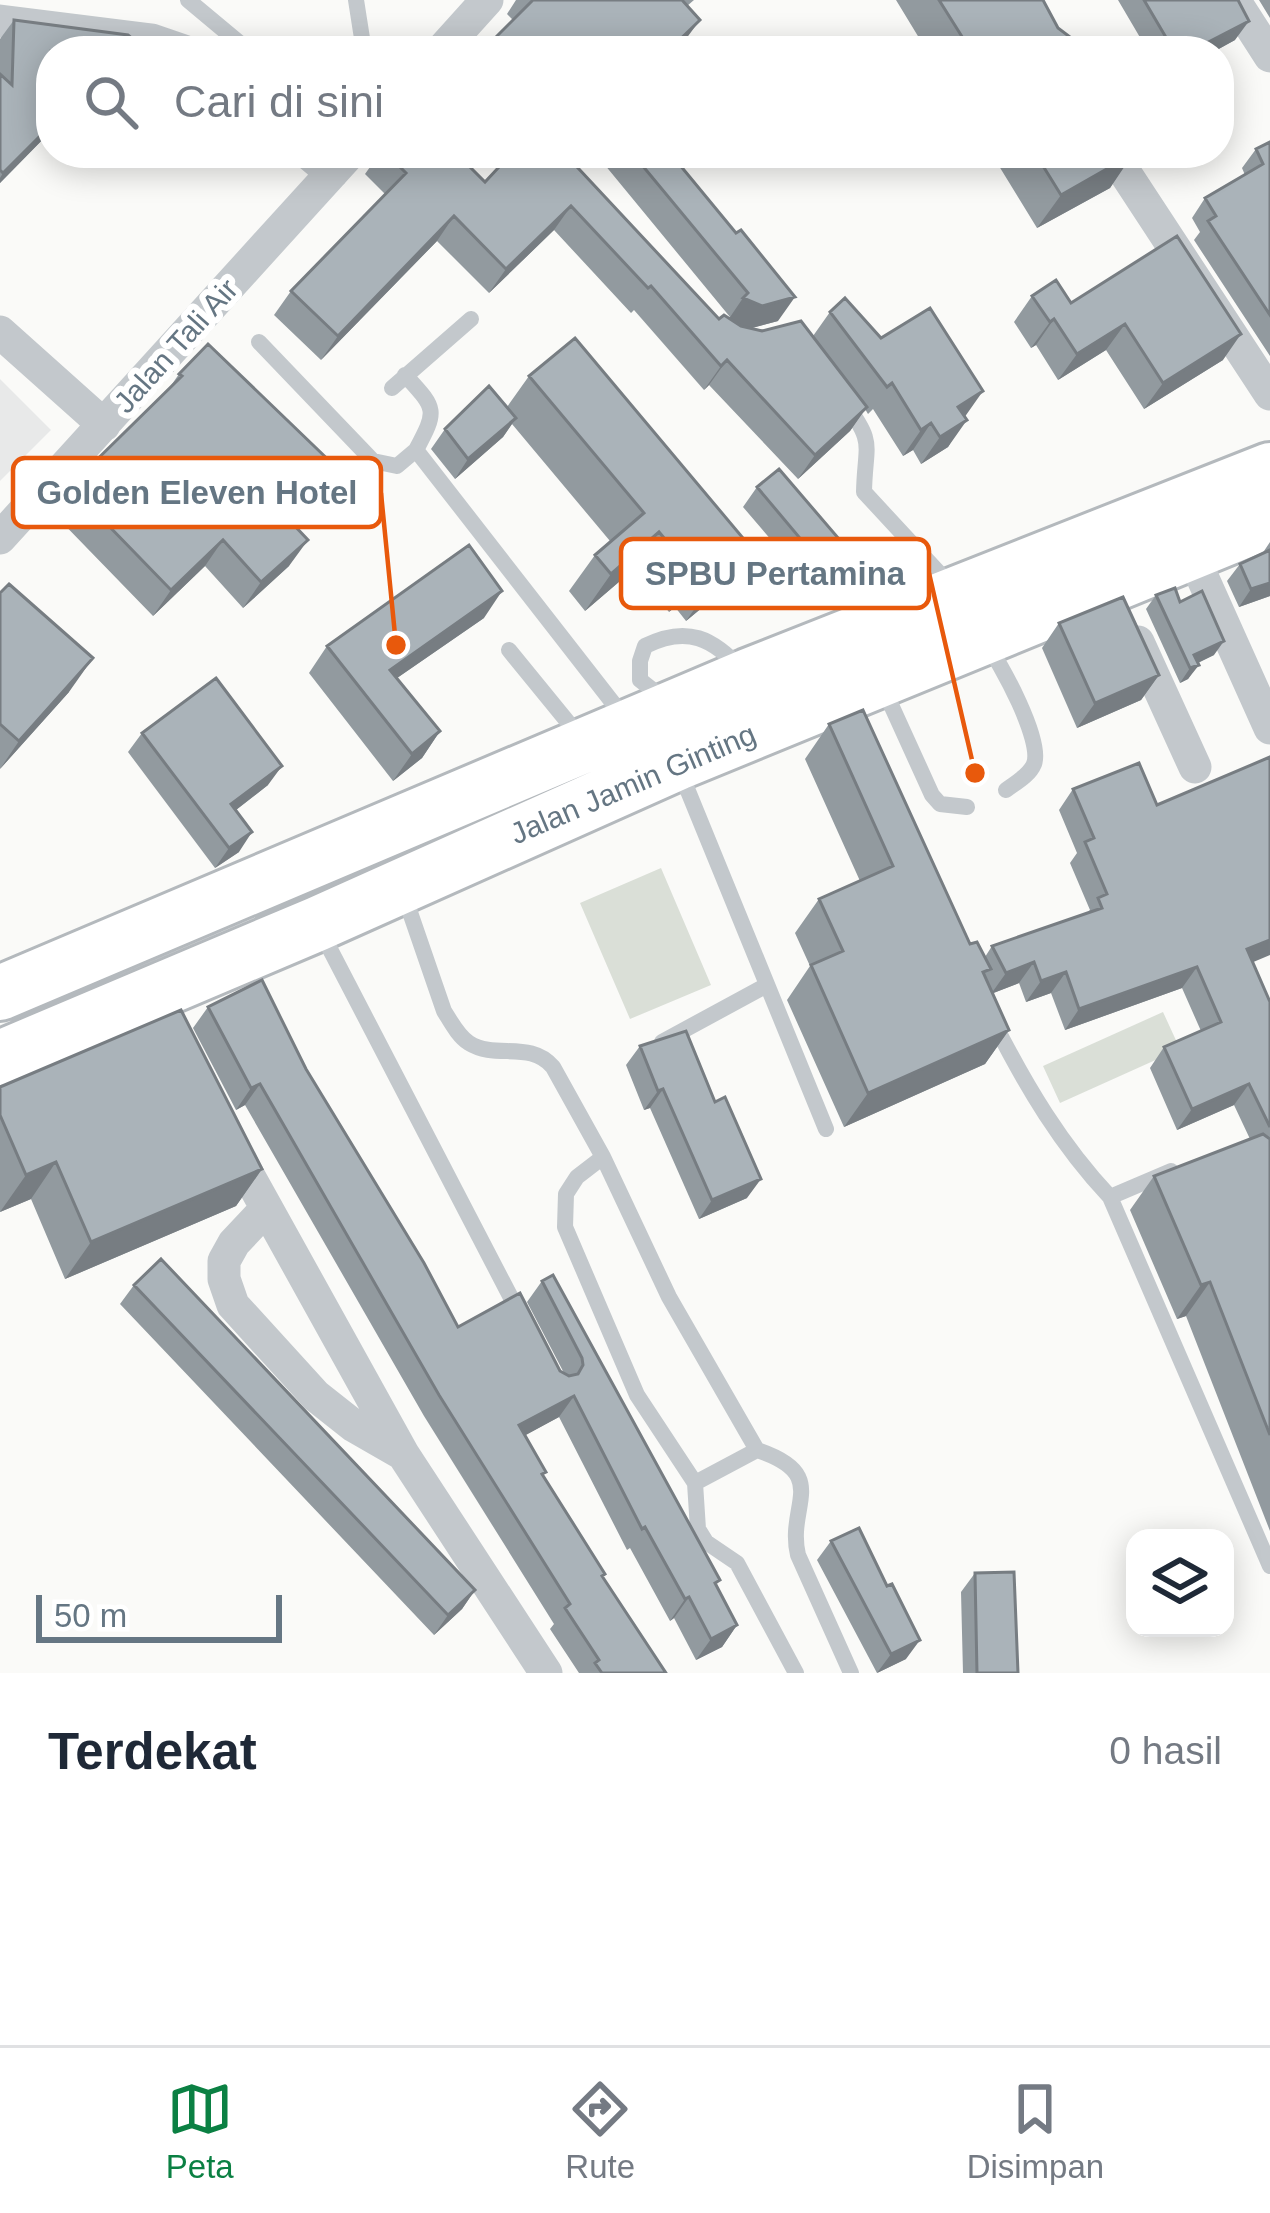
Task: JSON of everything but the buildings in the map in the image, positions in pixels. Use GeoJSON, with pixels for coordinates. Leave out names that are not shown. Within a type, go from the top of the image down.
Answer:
{"type":"FeatureCollection","features":[{"type":"Feature","properties":{"kind":"highway","name":"Jalan Jamin Ginting"},"geometry":{"type":"LineString","coordinates":[[0,1058],[159,1003],[317,924],[677,763],[1270,470]]}},
{"type":"Feature","properties":{"kind":"highway","name":"Jalan Jamin Ginting"},"geometry":{"type":"LineString","coordinates":[[971,616],[1112,586],[1270,520]]}},
{"type":"Feature","properties":{"kind":"highway","name":"Jalan Jamin Ginting"},"geometry":{"type":"LineString","coordinates":[[0,993],[748,676],[862,673]]}},
{"type":"Feature","properties":{"kind":"street"},"geometry":{"type":"LineString","coordinates":[[455,36],[487,0]]}},
{"type":"Feature","properties":{"kind":"street"},"geometry":{"type":"LineString","coordinates":[[1234,0],[1270,56]]}},
{"type":"Feature","properties":{"kind":"street"},"geometry":{"type":"LineString","coordinates":[[0,21],[120,36]]}},
{"type":"Feature","properties":{"kind":"street","name":"Jalan Tali Air"},"geometry":{"type":"LineString","coordinates":[[0,538],[104,425],[323,168]]}},
{"type":"Feature","properties":{"kind":"street"},"geometry":{"type":"LineString","coordinates":[[1122,168],[1270,394]]}},
{"type":"Feature","properties":{"kind":"street"},"geometry":{"type":"LineString","coordinates":[[0,332],[104,425]]}},
{"type":"Feature","properties":{"kind":"street"},"geometry":{"type":"LineString","coordinates":[[1191,552],[1270,728]]}},
{"type":"Feature","properties":{"kind":"street"},"geometry":{"type":"LineString","coordinates":[[1112,586],[1195,767]]}},
{"type":"Feature","properties":{"kind":"street"},"geometry":{"type":"LineString","coordinates":[[214,1112],[403,1454],[546,1673]]}},
{"type":"Feature","properties":{"kind":"street"},"geometry":{"type":"LineString","coordinates":[[266,1209],[224,1261],[232,1305],[316,1396],[354,1426],[403,1454]]}},
{"type":"Feature","properties":{"kind":"lane"},"geometry":{"type":"LineString","coordinates":[[188,0],[231,36]]}},
{"type":"Feature","properties":{"kind":"lane"},"geometry":{"type":"LineString","coordinates":[[356,0],[362,36]]}},
{"type":"Feature","properties":{"kind":"lane"},"geometry":{"type":"LineString","coordinates":[[259,342],[373,461],[397,466],[416,450],[433,418],[433,406],[399,382],[470,319]]}},
{"type":"Feature","properties":{"kind":"lane"},"geometry":{"type":"LineString","coordinates":[[836,392],[865,430],[869,447],[864,492],[971,616],[997,658],[1035,743],[1036,761],[1006,790]]}},
{"type":"Feature","properties":{"kind":"lane"},"geometry":{"type":"LineString","coordinates":[[416,450],[631,727]]}},
{"type":"Feature","properties":{"kind":"lane"},"geometry":{"type":"LineString","coordinates":[[509,650],[631,727]]}},
{"type":"Feature","properties":{"kind":"lane"},"geometry":{"type":"LineString","coordinates":[[862,673],[932,795],[940,804],[967,807]]}},
{"type":"Feature","properties":{"kind":"lane"},"geometry":{"type":"LineString","coordinates":[[677,763],[826,1130]]}},
{"type":"Feature","properties":{"kind":"lane"},"geometry":{"type":"LineString","coordinates":[[401,886],[444,1011],[454,1027],[470,1043],[487,1049],[527,1051],[545,1058],[604,1157],[669,1297],[757,1450],[779,1457],[802,1487],[804,1497],[793,1536],[798,1555],[851,1673]]}},
{"type":"Feature","properties":{"kind":"lane"},"geometry":{"type":"LineString","coordinates":[[317,924],[525,1324]]}},
{"type":"Feature","properties":{"kind":"lane"},"geometry":{"type":"LineString","coordinates":[[662,1042],[766,985]]}},
{"type":"Feature","properties":{"kind":"lane"},"geometry":{"type":"LineString","coordinates":[[985,1005],[1025,1085],[1070,1151],[1110,1197],[1270,1567]]}},
{"type":"Feature","properties":{"kind":"lane"},"geometry":{"type":"LineString","coordinates":[[604,1157],[577,1177],[566,1194],[565,1228],[637,1395],[695,1483],[698,1528],[706,1542],[737,1563],[796,1673]]}},
{"type":"Feature","properties":{"kind":"lane"},"geometry":{"type":"LineString","coordinates":[[1110,1197],[1196,1160]]}},
{"type":"Feature","properties":{"kind":"lane"},"geometry":{"type":"LineString","coordinates":[[695,1483],[757,1450]]}},
{"type":"Feature","properties":{"kind":"shaded area"},"geometry":{"type":"Polygon","coordinates":[[[0,379],[51,430],[0,481],[0,379]]]}},
{"type":"Feature","properties":{"kind":"shaded area"},"geometry":{"type":"Polygon","coordinates":[[[661,868],[711,985],[630,1019],[580,903],[661,868]]]}},
{"type":"Feature","properties":{"kind":"shaded area"},"geometry":{"type":"Polygon","coordinates":[[[1163,1012],[1180,1049],[1060,1103],[1043,1066],[1163,1012]]]}},
{"type":"Feature","properties":{"kind":"place","name":"Golden Eleven Hotel"},"geometry":{"type":"Point","coordinates":[396,645]}},
{"type":"Feature","properties":{"kind":"place","name":"SPBU Pertamina"},"geometry":{"type":"Point","coordinates":[975,773]}}]}
